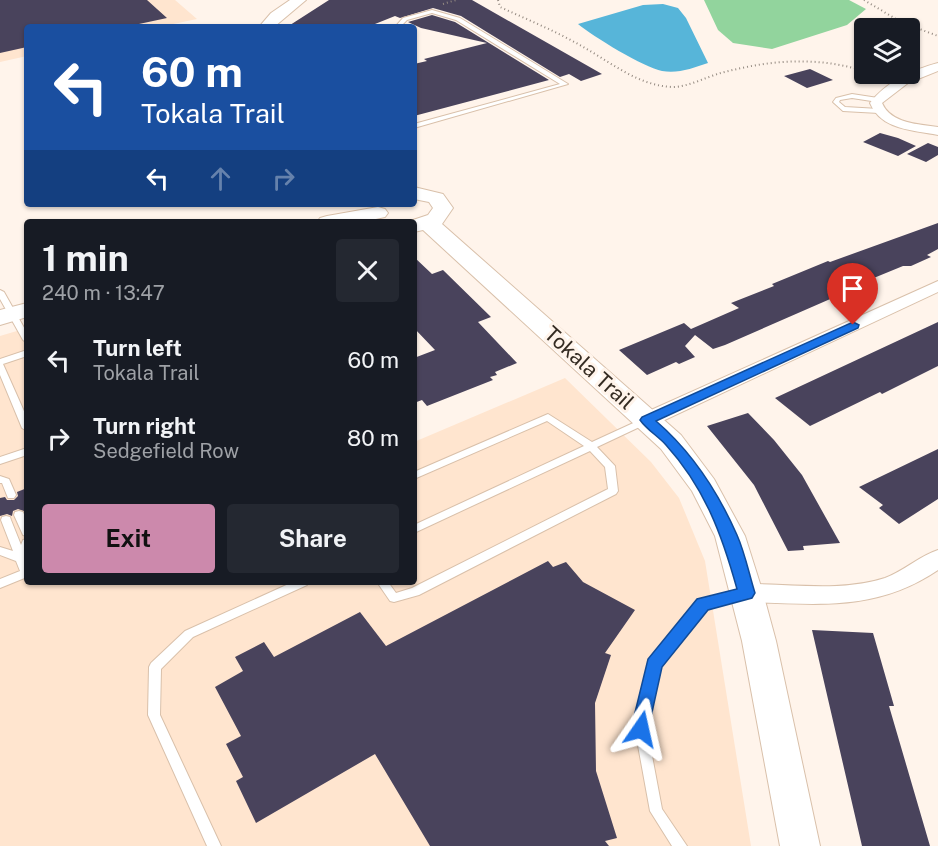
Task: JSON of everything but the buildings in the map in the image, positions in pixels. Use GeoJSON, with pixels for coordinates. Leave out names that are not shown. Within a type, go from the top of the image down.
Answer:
{"type":"FeatureCollection","features":[{"type":"Feature","properties":{"kind":"street"},"geometry":{"type":"LineString","coordinates":[[269,24],[298,0]]}},
{"type":"Feature","properties":{"kind":"street"},"geometry":{"type":"LineString","coordinates":[[938,67],[906,78],[887,90],[878,106],[889,119],[938,131]]}},
{"type":"Feature","properties":{"kind":"street"},"geometry":{"type":"LineString","coordinates":[[417,193],[428,195],[441,203],[443,208],[441,214],[421,225]]}},
{"type":"Feature","properties":{"kind":"street"},"geometry":{"type":"LineString","coordinates":[[345,219],[382,213]]}},
{"type":"Feature","properties":{"kind":"street","name":"Tokala Trail"},"geometry":{"type":"LineString","coordinates":[[421,225],[671,442],[704,486],[730,536],[747,593],[759,641],[800,846]]}},
{"type":"Feature","properties":{"kind":"street"},"geometry":{"type":"LineString","coordinates":[[647,420],[938,286]]}},
{"type":"Feature","properties":{"kind":"street"},"geometry":{"type":"LineString","coordinates":[[747,593],[828,594],[882,588],[902,581],[938,559]]}},
{"type":"Feature","properties":{"kind":"lane"},"geometry":{"type":"LineString","coordinates":[[400,24],[405,19],[432,11],[458,19],[565,84],[417,125]]}},
{"type":"Feature","properties":{"kind":"lane"},"geometry":{"type":"LineString","coordinates":[[852,96],[878,106],[843,109],[836,102],[838,99],[852,96]]}},
{"type":"Feature","properties":{"kind":"lane"},"geometry":{"type":"LineString","coordinates":[[0,292],[24,334]]}},
{"type":"Feature","properties":{"kind":"lane"},"geometry":{"type":"LineString","coordinates":[[24,354],[0,364],[24,421]]}},
{"type":"Feature","properties":{"kind":"lane"},"geometry":{"type":"LineString","coordinates":[[384,585],[394,598],[415,592],[613,492],[610,466],[591,446],[548,417],[417,475]]}},
{"type":"Feature","properties":{"kind":"lane"},"geometry":{"type":"LineString","coordinates":[[417,528],[647,420]]}},
{"type":"Feature","properties":{"kind":"lane"},"geometry":{"type":"LineString","coordinates":[[0,461],[24,452]]}},
{"type":"Feature","properties":{"kind":"lane"},"geometry":{"type":"LineString","coordinates":[[0,479],[6,481],[11,495]]}},
{"type":"Feature","properties":{"kind":"lane"},"geometry":{"type":"LineString","coordinates":[[19,515],[24,526]]}},
{"type":"Feature","properties":{"kind":"lane"},"geometry":{"type":"LineString","coordinates":[[6,520],[24,568]]}},
{"type":"Feature","properties":{"kind":"lane"},"geometry":{"type":"LineString","coordinates":[[20,558],[24,549]]}},
{"type":"Feature","properties":{"kind":"lane"},"geometry":{"type":"LineString","coordinates":[[0,551],[20,558]]}},
{"type":"Feature","properties":{"kind":"lane"},"geometry":{"type":"LineString","coordinates":[[0,584],[24,574]]}},
{"type":"Feature","properties":{"kind":"lane"},"geometry":{"type":"LineString","coordinates":[[214,846],[154,716],[155,667],[189,634],[296,585]]}},
{"type":"Feature","properties":{"kind":"lane"},"geometry":{"type":"LineString","coordinates":[[680,846],[656,811],[641,729],[654,665],[702,604],[747,593]]}},
{"type":"Feature","properties":{"kind":"path"},"geometry":{"type":"LineString","coordinates":[[498,0],[500,7],[582,46],[640,79],[662,87],[676,87],[773,62],[800,59],[854,67]]}},
{"type":"Feature","properties":{"kind":"path"},"geometry":{"type":"LineString","coordinates":[[864,0],[901,22],[938,36]]}},
{"type":"Feature","properties":{"kind":"shaded area"},"geometry":{"type":"Polygon","coordinates":[[[0,0],[175,0],[197,19],[173,24],[24,24],[24,57],[0,62],[0,0]]]}},
{"type":"Feature","properties":{"kind":"shaded area"},"geometry":{"type":"Polygon","coordinates":[[[24,329],[24,585],[417,585],[417,441],[565,378],[651,462],[679,498],[705,561],[751,846],[0,846],[0,336],[24,329]]]}},
{"type":"Feature","properties":{"kind":"green space"},"geometry":{"type":"Polygon","coordinates":[[[704,0],[849,0],[866,9],[847,25],[772,49],[733,43],[718,30],[704,0]]]}},
{"type":"Feature","properties":{"kind":"water"},"geometry":{"type":"Polygon","coordinates":[[[663,4],[678,8],[686,18],[708,63],[680,71],[668,72],[654,69],[619,51],[578,24],[643,5],[663,4]]]}},
{"type":"Feature","properties":{"kind":"route"},"geometry":{"type":"LineString","coordinates":[[641,729],[654,665],[702,604],[747,593],[730,536],[719,511],[690,465],[671,442],[647,420],[853,325]]}}]}
